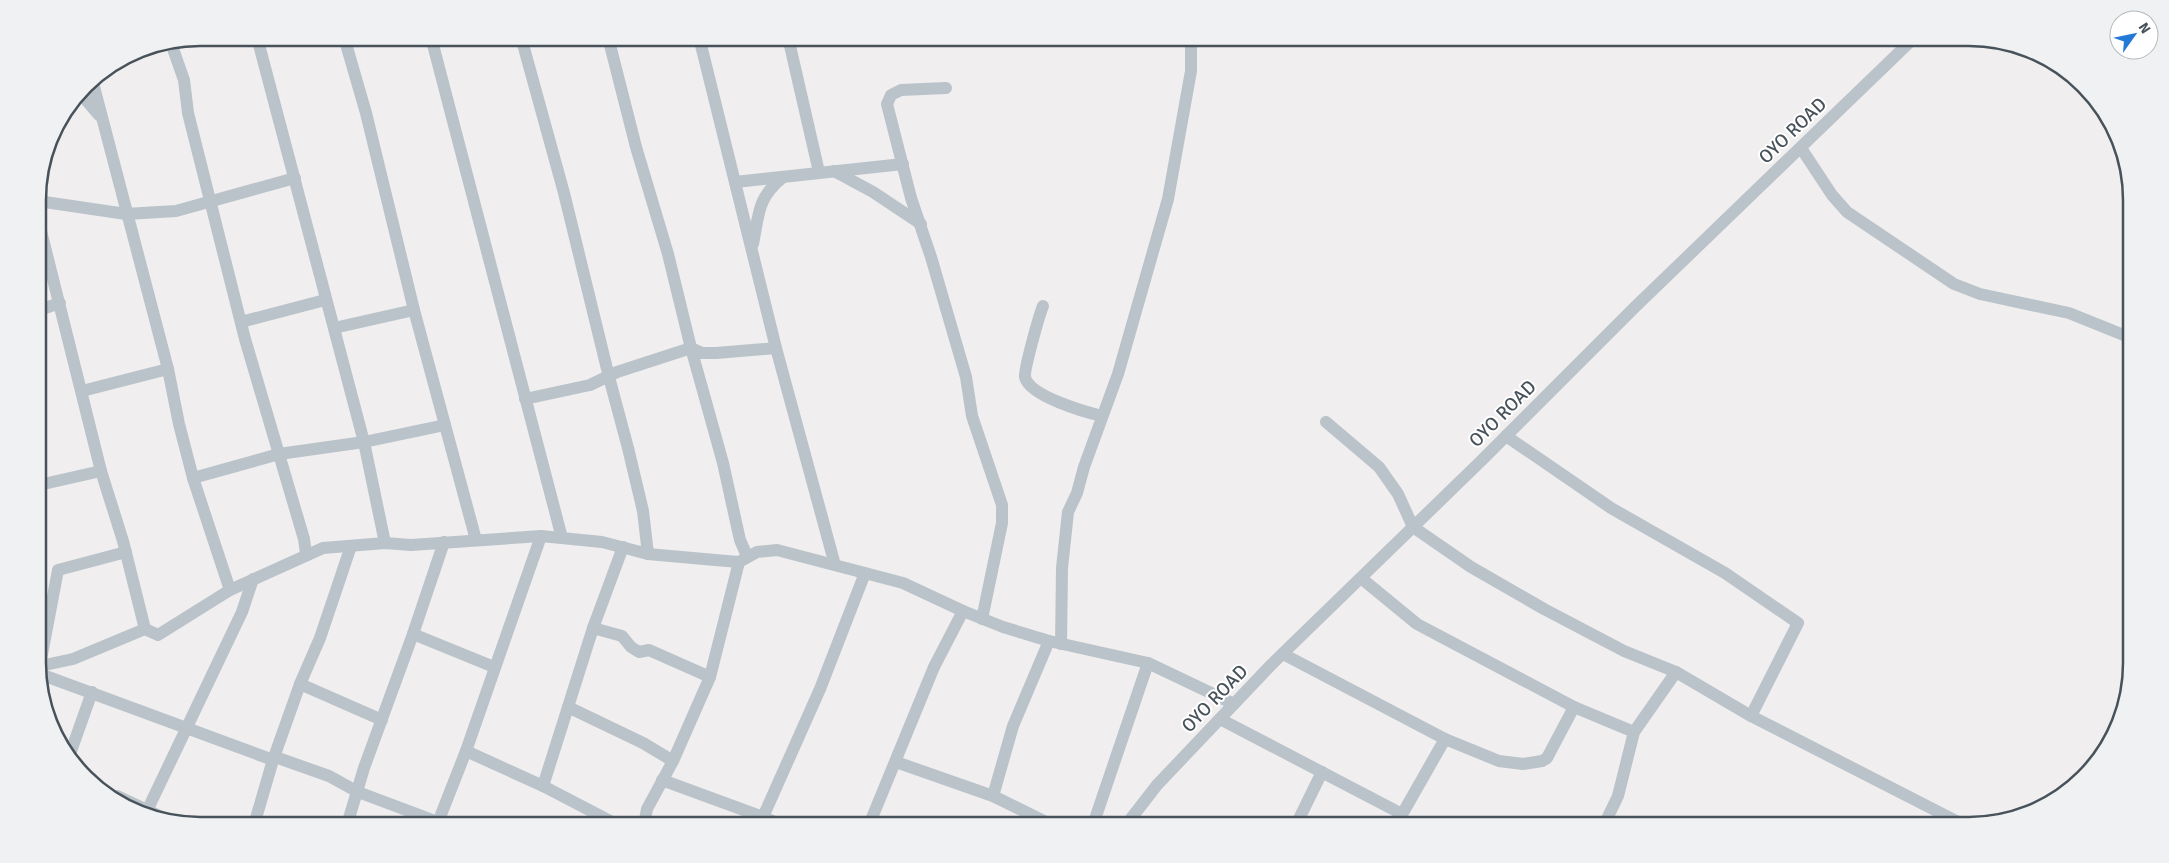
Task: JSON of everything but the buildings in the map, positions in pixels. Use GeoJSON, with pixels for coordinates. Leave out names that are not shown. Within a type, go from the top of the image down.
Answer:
{"type":"FeatureCollection","features":[{"type":"Feature","properties":{"kind":"street"},"geometry":{"type":"LineString","coordinates":[[258,46],[364,442],[385,543]]}},
{"type":"Feature","properties":{"kind":"street"},"geometry":{"type":"LineString","coordinates":[[346,46],[366,113],[414,310],[476,540]]}},
{"type":"Feature","properties":{"kind":"street"},"geometry":{"type":"LineString","coordinates":[[433,46],[562,538]]}},
{"type":"Feature","properties":{"kind":"street"},"geometry":{"type":"LineString","coordinates":[[523,46],[564,193],[643,512],[648,554]]}},
{"type":"Feature","properties":{"kind":"street"},"geometry":{"type":"LineString","coordinates":[[610,46],[636,147],[668,254],[690,348],[723,463],[743,559],[710,677],[673,761],[647,809],[646,817]]}},
{"type":"Feature","properties":{"kind":"street"},"geometry":{"type":"LineString","coordinates":[[701,46],[776,348],[835,565]]}},
{"type":"Feature","properties":{"kind":"street"},"geometry":{"type":"LineString","coordinates":[[790,46],[819,172]]}},
{"type":"Feature","properties":{"kind":"street"},"geometry":{"type":"LineString","coordinates":[[993,796],[1013,726],[1055,643],[1068,512],[1077,493],[1084,467],[1131,330],[1168,199],[1191,71],[1191,46]]}},
{"type":"Feature","properties":{"kind":"street","name":"OYO ROAD"},"geometry":{"type":"LineString","coordinates":[[1134,816],[1157,785],[1283,654],[1635,307],[1907,46]]}},
{"type":"Feature","properties":{"kind":"street"},"geometry":{"type":"LineString","coordinates":[[173,49],[184,80],[188,114],[241,322],[304,539],[306,554]]}},
{"type":"Feature","properties":{"kind":"street"},"geometry":{"type":"LineString","coordinates":[[946,88],[901,90],[891,95],[887,104],[911,198],[921,224],[966,377],[972,416],[1002,505],[1002,523],[982,619]]}},
{"type":"Feature","properties":{"kind":"street"},"geometry":{"type":"LineString","coordinates":[[94,89],[168,369],[179,424],[193,478],[230,590]]}},
{"type":"Feature","properties":{"kind":"street"},"geometry":{"type":"LineString","coordinates":[[85,98],[102,118]]}},
{"type":"Feature","properties":{"kind":"street"},"geometry":{"type":"LineString","coordinates":[[1801,148],[1832,195],[1847,212],[1954,284],[1980,294],[2069,313],[2123,335]]}},
{"type":"Feature","properties":{"kind":"street"},"geometry":{"type":"LineString","coordinates":[[736,182],[766,177],[782,178],[819,172],[903,164]]}},
{"type":"Feature","properties":{"kind":"street"},"geometry":{"type":"LineString","coordinates":[[834,171],[873,192],[921,224]]}},
{"type":"Feature","properties":{"kind":"street"},"geometry":{"type":"LineString","coordinates":[[47,202],[126,214],[176,211],[295,178]]}},
{"type":"Feature","properties":{"kind":"street"},"geometry":{"type":"LineString","coordinates":[[752,249],[758,215],[769,188],[782,178]]}},
{"type":"Feature","properties":{"kind":"street"},"geometry":{"type":"LineString","coordinates":[[47,259],[60,303],[101,471],[126,552],[145,629]]}},
{"type":"Feature","properties":{"kind":"street"},"geometry":{"type":"LineString","coordinates":[[241,322],[325,300]]}},
{"type":"Feature","properties":{"kind":"street"},"geometry":{"type":"LineString","coordinates":[[47,307],[60,303]]}},
{"type":"Feature","properties":{"kind":"street"},"geometry":{"type":"LineString","coordinates":[[1043,306],[1026,366],[1025,378],[1032,387],[1058,402],[1102,416]]}},
{"type":"Feature","properties":{"kind":"street"},"geometry":{"type":"LineString","coordinates":[[334,328],[414,310]]}},
{"type":"Feature","properties":{"kind":"street"},"geometry":{"type":"LineString","coordinates":[[525,399],[568,391],[609,377],[617,372],[690,348],[702,353],[740,352],[776,348]]}},
{"type":"Feature","properties":{"kind":"street"},"geometry":{"type":"LineString","coordinates":[[82,391],[168,369]]}},
{"type":"Feature","properties":{"kind":"street"},"geometry":{"type":"LineString","coordinates":[[1326,422],[1379,466],[1398,494],[1414,526],[1472,567],[1544,609],[1624,651],[1676,672],[1751,716],[1946,816]]}},
{"type":"Feature","properties":{"kind":"street"},"geometry":{"type":"LineString","coordinates":[[193,478],[278,454],[364,442],[445,425]]}},
{"type":"Feature","properties":{"kind":"street"},"geometry":{"type":"LineString","coordinates":[[1506,436],[1611,508],[1725,573],[1798,623],[1751,716]]}},
{"type":"Feature","properties":{"kind":"street"},"geometry":{"type":"LineString","coordinates":[[46,484],[101,471]]}},
{"type":"Feature","properties":{"kind":"street"},"geometry":{"type":"LineString","coordinates":[[440,817],[466,751],[540,536]]}},
{"type":"Feature","properties":{"kind":"street"},"geometry":{"type":"LineString","coordinates":[[46,665],[73,659],[145,629],[158,635],[230,590],[322,548],[385,543],[411,545],[540,536],[623,547],[648,554],[743,559],[757,552],[777,550],[903,584],[982,619],[1055,643],[1148,663],[1234,704]]}},
{"type":"Feature","properties":{"kind":"street"},"geometry":{"type":"LineString","coordinates":[[351,817],[364,768],[414,634],[444,542]]}},
{"type":"Feature","properties":{"kind":"street"},"geometry":{"type":"LineString","coordinates":[[257,817],[273,760],[300,684],[320,638],[351,546]]}},
{"type":"Feature","properties":{"kind":"street"},"geometry":{"type":"LineString","coordinates":[[543,786],[593,628],[623,547]]}},
{"type":"Feature","properties":{"kind":"street"},"geometry":{"type":"LineString","coordinates":[[46,634],[58,570],[126,552]]}},
{"type":"Feature","properties":{"kind":"street"},"geometry":{"type":"LineString","coordinates":[[662,780],[763,816],[820,689],[865,573]]}},
{"type":"Feature","properties":{"kind":"street"},"geometry":{"type":"LineString","coordinates":[[148,808],[242,612],[253,578]]}},
{"type":"Feature","properties":{"kind":"street"},"geometry":{"type":"LineString","coordinates":[[1360,578],[1417,624],[1574,706],[1634,732]]}},
{"type":"Feature","properties":{"kind":"street"},"geometry":{"type":"LineString","coordinates":[[873,817],[934,667],[963,611]]}},
{"type":"Feature","properties":{"kind":"street"},"geometry":{"type":"LineString","coordinates":[[593,628],[622,636],[631,647],[639,652],[649,650],[710,677]]}},
{"type":"Feature","properties":{"kind":"street"},"geometry":{"type":"LineString","coordinates":[[414,634],[494,667]]}},
{"type":"Feature","properties":{"kind":"street"},"geometry":{"type":"LineString","coordinates":[[1283,654],[1445,739],[1499,761],[1523,764],[1542,762],[1547,758],[1574,706]]}},
{"type":"Feature","properties":{"kind":"street"},"geometry":{"type":"LineString","coordinates":[[1096,816],[1148,663]]}},
{"type":"Feature","properties":{"kind":"street"},"geometry":{"type":"LineString","coordinates":[[1608,816],[1618,796],[1634,732],[1676,672]]}},
{"type":"Feature","properties":{"kind":"street"},"geometry":{"type":"LineString","coordinates":[[47,677],[273,760],[278,758],[329,776],[358,792],[419,817]]}},
{"type":"Feature","properties":{"kind":"street"},"geometry":{"type":"LineString","coordinates":[[300,684],[382,720]]}},
{"type":"Feature","properties":{"kind":"street"},"geometry":{"type":"LineString","coordinates":[[72,748],[92,692]]}},
{"type":"Feature","properties":{"kind":"street"},"geometry":{"type":"LineString","coordinates":[[568,707],[643,743],[673,761]]}},
{"type":"Feature","properties":{"kind":"street"},"geometry":{"type":"LineString","coordinates":[[1220,719],[1322,772],[1393,816]]}},
{"type":"Feature","properties":{"kind":"street"},"geometry":{"type":"LineString","coordinates":[[1401,816],[1445,739]]}},
{"type":"Feature","properties":{"kind":"street"},"geometry":{"type":"LineString","coordinates":[[466,751],[543,786],[602,817]]}},
{"type":"Feature","properties":{"kind":"street"},"geometry":{"type":"LineString","coordinates":[[896,762],[993,796],[1035,817]]}},
{"type":"Feature","properties":{"kind":"street"},"geometry":{"type":"LineString","coordinates":[[1300,816],[1322,772]]}}]}
